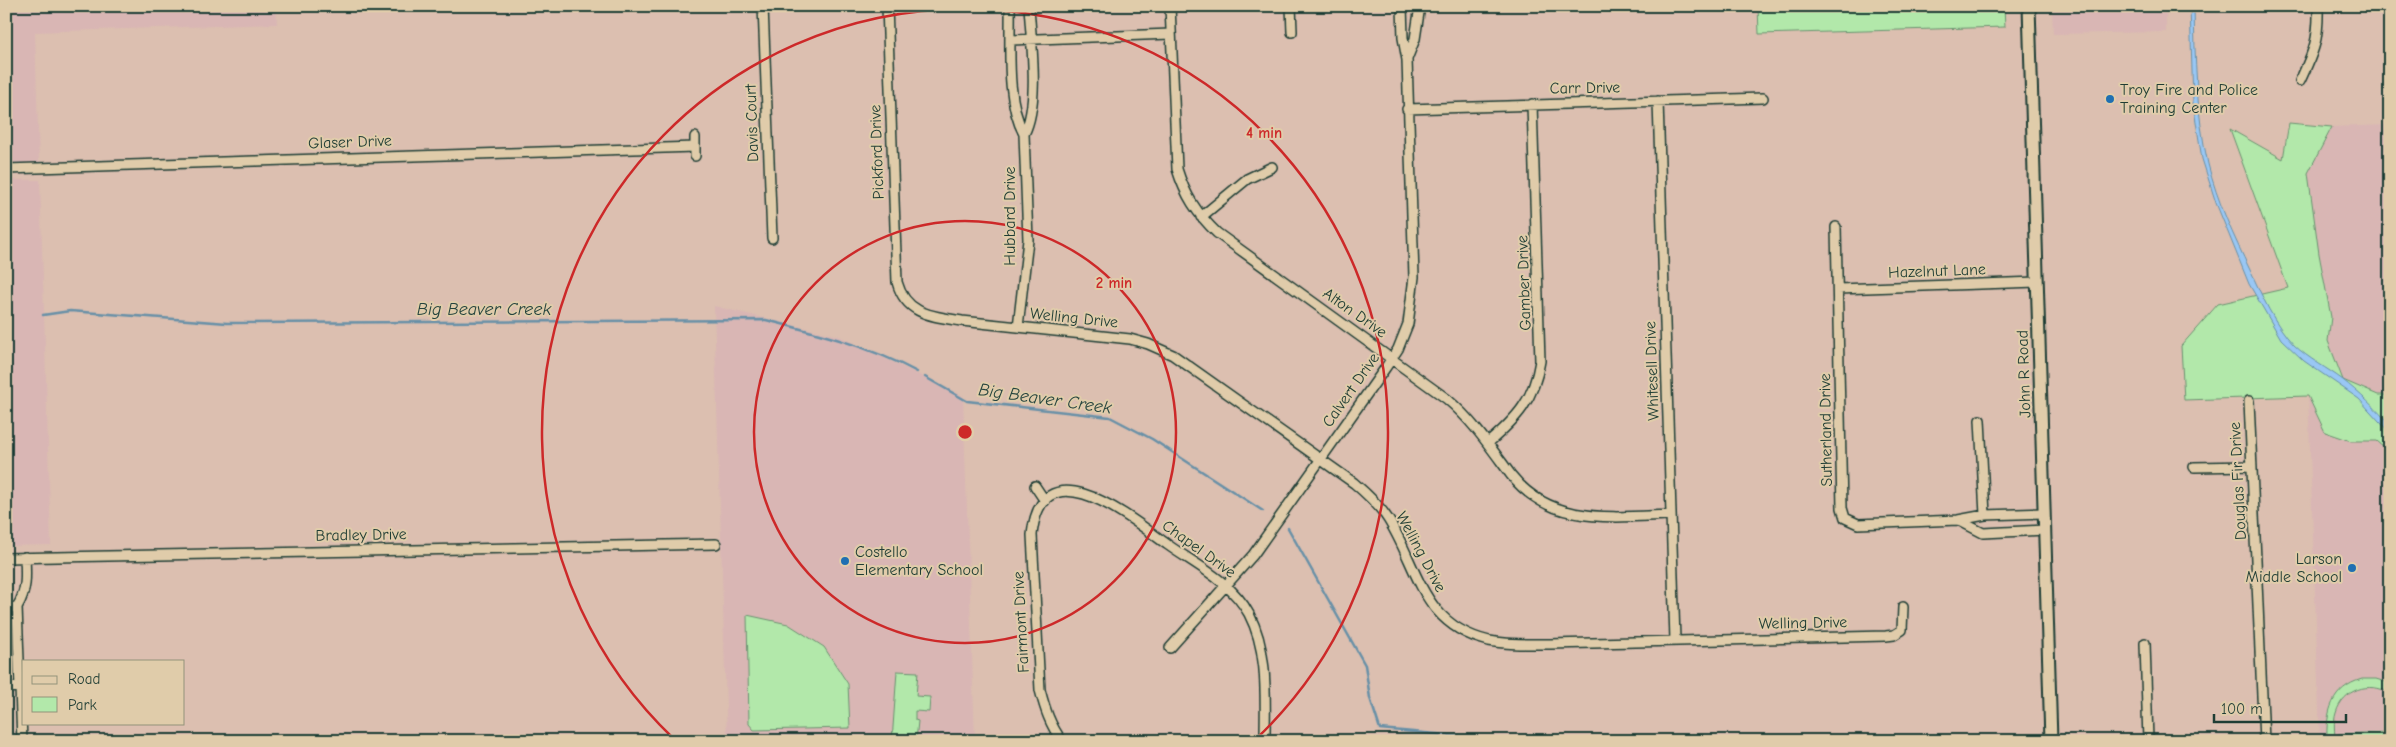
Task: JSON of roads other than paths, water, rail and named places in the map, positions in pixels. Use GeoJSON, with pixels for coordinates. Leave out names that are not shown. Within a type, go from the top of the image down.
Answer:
{"type":"FeatureCollection","features":[{"type":"Feature","properties":{"kind":"main road","name":"John R Road"},"geometry":{"type":"LineString","coordinates":[[2028,6],[2051,741]]}},
{"type":"Feature","properties":{"kind":"street","name":"Davis Court"},"geometry":{"type":"LineString","coordinates":[[763,6],[772,238]]}},
{"type":"Feature","properties":{"kind":"street","name":"Pickford Drive"},"geometry":{"type":"LineString","coordinates":[[886,6],[897,282],[901,295]]}},
{"type":"Feature","properties":{"kind":"street","name":"Hubbard Drive"},"geometry":{"type":"LineString","coordinates":[[1010,6],[1014,103],[1018,124],[1024,134]]}},
{"type":"Feature","properties":{"kind":"street","name":"Hubbard Drive"},"geometry":{"type":"LineString","coordinates":[[1018,327],[1028,240],[1024,134],[1028,125],[1032,102],[1029,6]]}},
{"type":"Feature","properties":{"kind":"street","name":"Alton Drive"},"geometry":{"type":"LineString","coordinates":[[1170,6],[1177,169],[1184,189],[1200,217],[1217,233],[1456,406],[1524,489],[1555,508],[1574,515],[1598,517],[1671,515]]}},
{"type":"Feature","properties":{"kind":"street"},"geometry":{"type":"LineString","coordinates":[[1291,6],[1292,32]]}},
{"type":"Feature","properties":{"kind":"street","name":"Calvert Drive"},"geometry":{"type":"LineString","coordinates":[[1170,648],[1253,555],[1392,358],[1408,324],[1413,292],[1407,60],[1403,38],[1402,6]]}},
{"type":"Feature","properties":{"kind":"street","name":"Calvert Drive"},"geometry":{"type":"LineString","coordinates":[[1407,60],[1416,39],[1420,6]]}},
{"type":"Feature","properties":{"kind":"street"},"geometry":{"type":"LineString","coordinates":[[2300,81],[2314,52],[2318,6]]}},
{"type":"Feature","properties":{"kind":"street"},"geometry":{"type":"LineString","coordinates":[[1011,40],[1171,34]]}},
{"type":"Feature","properties":{"kind":"street","name":"Carr Drive"},"geometry":{"type":"LineString","coordinates":[[1407,108],[1763,98]]}},
{"type":"Feature","properties":{"kind":"street","name":"Whitesell Drive"},"geometry":{"type":"LineString","coordinates":[[1658,101],[1675,640]]}},
{"type":"Feature","properties":{"kind":"street","name":"Gamber Drive"},"geometry":{"type":"LineString","coordinates":[[1488,443],[1512,423],[1528,400],[1536,382],[1540,361],[1532,104]]}},
{"type":"Feature","properties":{"kind":"street","name":"Glaser Drive"},"geometry":{"type":"LineString","coordinates":[[6,168],[695,151],[695,137]]}},
{"type":"Feature","properties":{"kind":"street"},"geometry":{"type":"LineString","coordinates":[[1200,217],[1247,179],[1272,167]]}},
{"type":"Feature","properties":{"kind":"street","name":"Sutherland Drive"},"geometry":{"type":"LineString","coordinates":[[1836,227],[1843,514],[1849,522],[1858,524],[1958,520],[1985,515],[2044,512]]}},
{"type":"Feature","properties":{"kind":"street","name":"Hazelnut Lane"},"geometry":{"type":"LineString","coordinates":[[1838,289],[2037,282]]}},
{"type":"Feature","properties":{"kind":"street","name":"Welling Drive"},"geometry":{"type":"LineString","coordinates":[[901,295],[911,307],[937,316],[1130,339],[1166,351],[1372,498],[1388,520],[1423,592],[1438,611],[1465,631],[1488,640],[1505,643],[1886,636],[1899,633],[1903,625],[1903,607]]}},
{"type":"Feature","properties":{"kind":"street","name":"Douglas Fir Drive"},"geometry":{"type":"LineString","coordinates":[[2249,401],[2264,741]]}},
{"type":"Feature","properties":{"kind":"street"},"geometry":{"type":"LineString","coordinates":[[1980,420],[1985,515]]}},
{"type":"Feature","properties":{"kind":"street"},"geometry":{"type":"LineString","coordinates":[[2194,467],[2251,466]]}},
{"type":"Feature","properties":{"kind":"street"},"geometry":{"type":"LineString","coordinates":[[1034,486],[1044,501]]}},
{"type":"Feature","properties":{"kind":"street","name":"Chapel Drive"},"geometry":{"type":"LineString","coordinates":[[1044,501],[1062,492],[1074,491],[1089,494],[1119,510],[1227,586],[1248,612],[1260,640],[1265,685],[1265,741]]}},
{"type":"Feature","properties":{"kind":"street","name":"Fairmont Drive"},"geometry":{"type":"LineString","coordinates":[[1044,501],[1040,504],[1034,517],[1032,535],[1040,690],[1047,715],[1054,731],[1062,741]]}},
{"type":"Feature","properties":{"kind":"street","name":"Sutherland Drive"},"geometry":{"type":"LineString","coordinates":[[1958,520],[1984,533],[2045,530]]}},
{"type":"Feature","properties":{"kind":"street","name":"Bradley Drive"},"geometry":{"type":"LineString","coordinates":[[6,558],[716,544]]}},
{"type":"Feature","properties":{"kind":"street"},"geometry":{"type":"LineString","coordinates":[[22,741],[17,607],[24,596],[26,583],[25,557]]}},
{"type":"Feature","properties":{"kind":"street"},"geometry":{"type":"LineString","coordinates":[[6,608],[17,607]]}},
{"type":"Feature","properties":{"kind":"street"},"geometry":{"type":"LineString","coordinates":[[2145,642],[2148,741]]}},
{"type":"Feature","properties":{"kind":"street"},"geometry":{"type":"LineString","coordinates":[[6,688],[20,687]]}},
{"type":"Feature","properties":{"kind":"water"},"geometry":{"type":"Polygon","coordinates":[[[2190,6],[2194,6],[2197,85],[2201,125],[2208,164],[2226,218],[2259,290],[2280,328],[2294,345],[2343,380],[2368,401],[2390,425],[2390,433],[2359,399],[2304,361],[2281,339],[2249,284],[2216,203],[2202,159],[2193,103],[2190,6]]]}},
{"type":"Feature","properties":{"kind":"waterway","name":"Big Beaver Creek"},"geometry":{"type":"LineString","coordinates":[[43,315],[70,311],[227,323],[766,320],[824,335],[862,348],[917,372]]}},
{"type":"Feature","properties":{"kind":"waterway","name":"Big Beaver Creek"},"geometry":{"type":"LineString","coordinates":[[925,377],[967,401],[1110,417],[1152,439],[1263,511]]}},
{"type":"Feature","properties":{"kind":"waterway","name":"Big Beaver Creek"},"geometry":{"type":"LineString","coordinates":[[1288,528],[1365,665],[1370,698],[1380,729],[1514,741]]}},
{"type":"Feature","properties":{"kind":"place","name":"Troy Fire and Police Training Center"},"geometry":{"type":"Point","coordinates":[2110,99]}},
{"type":"Feature","properties":{"kind":"place","name":"Costello Elementary School"},"geometry":{"type":"Point","coordinates":[845,561]}},
{"type":"Feature","properties":{"kind":"place","name":"Larson Middle School"},"geometry":{"type":"Point","coordinates":[2352,568]}}]}
